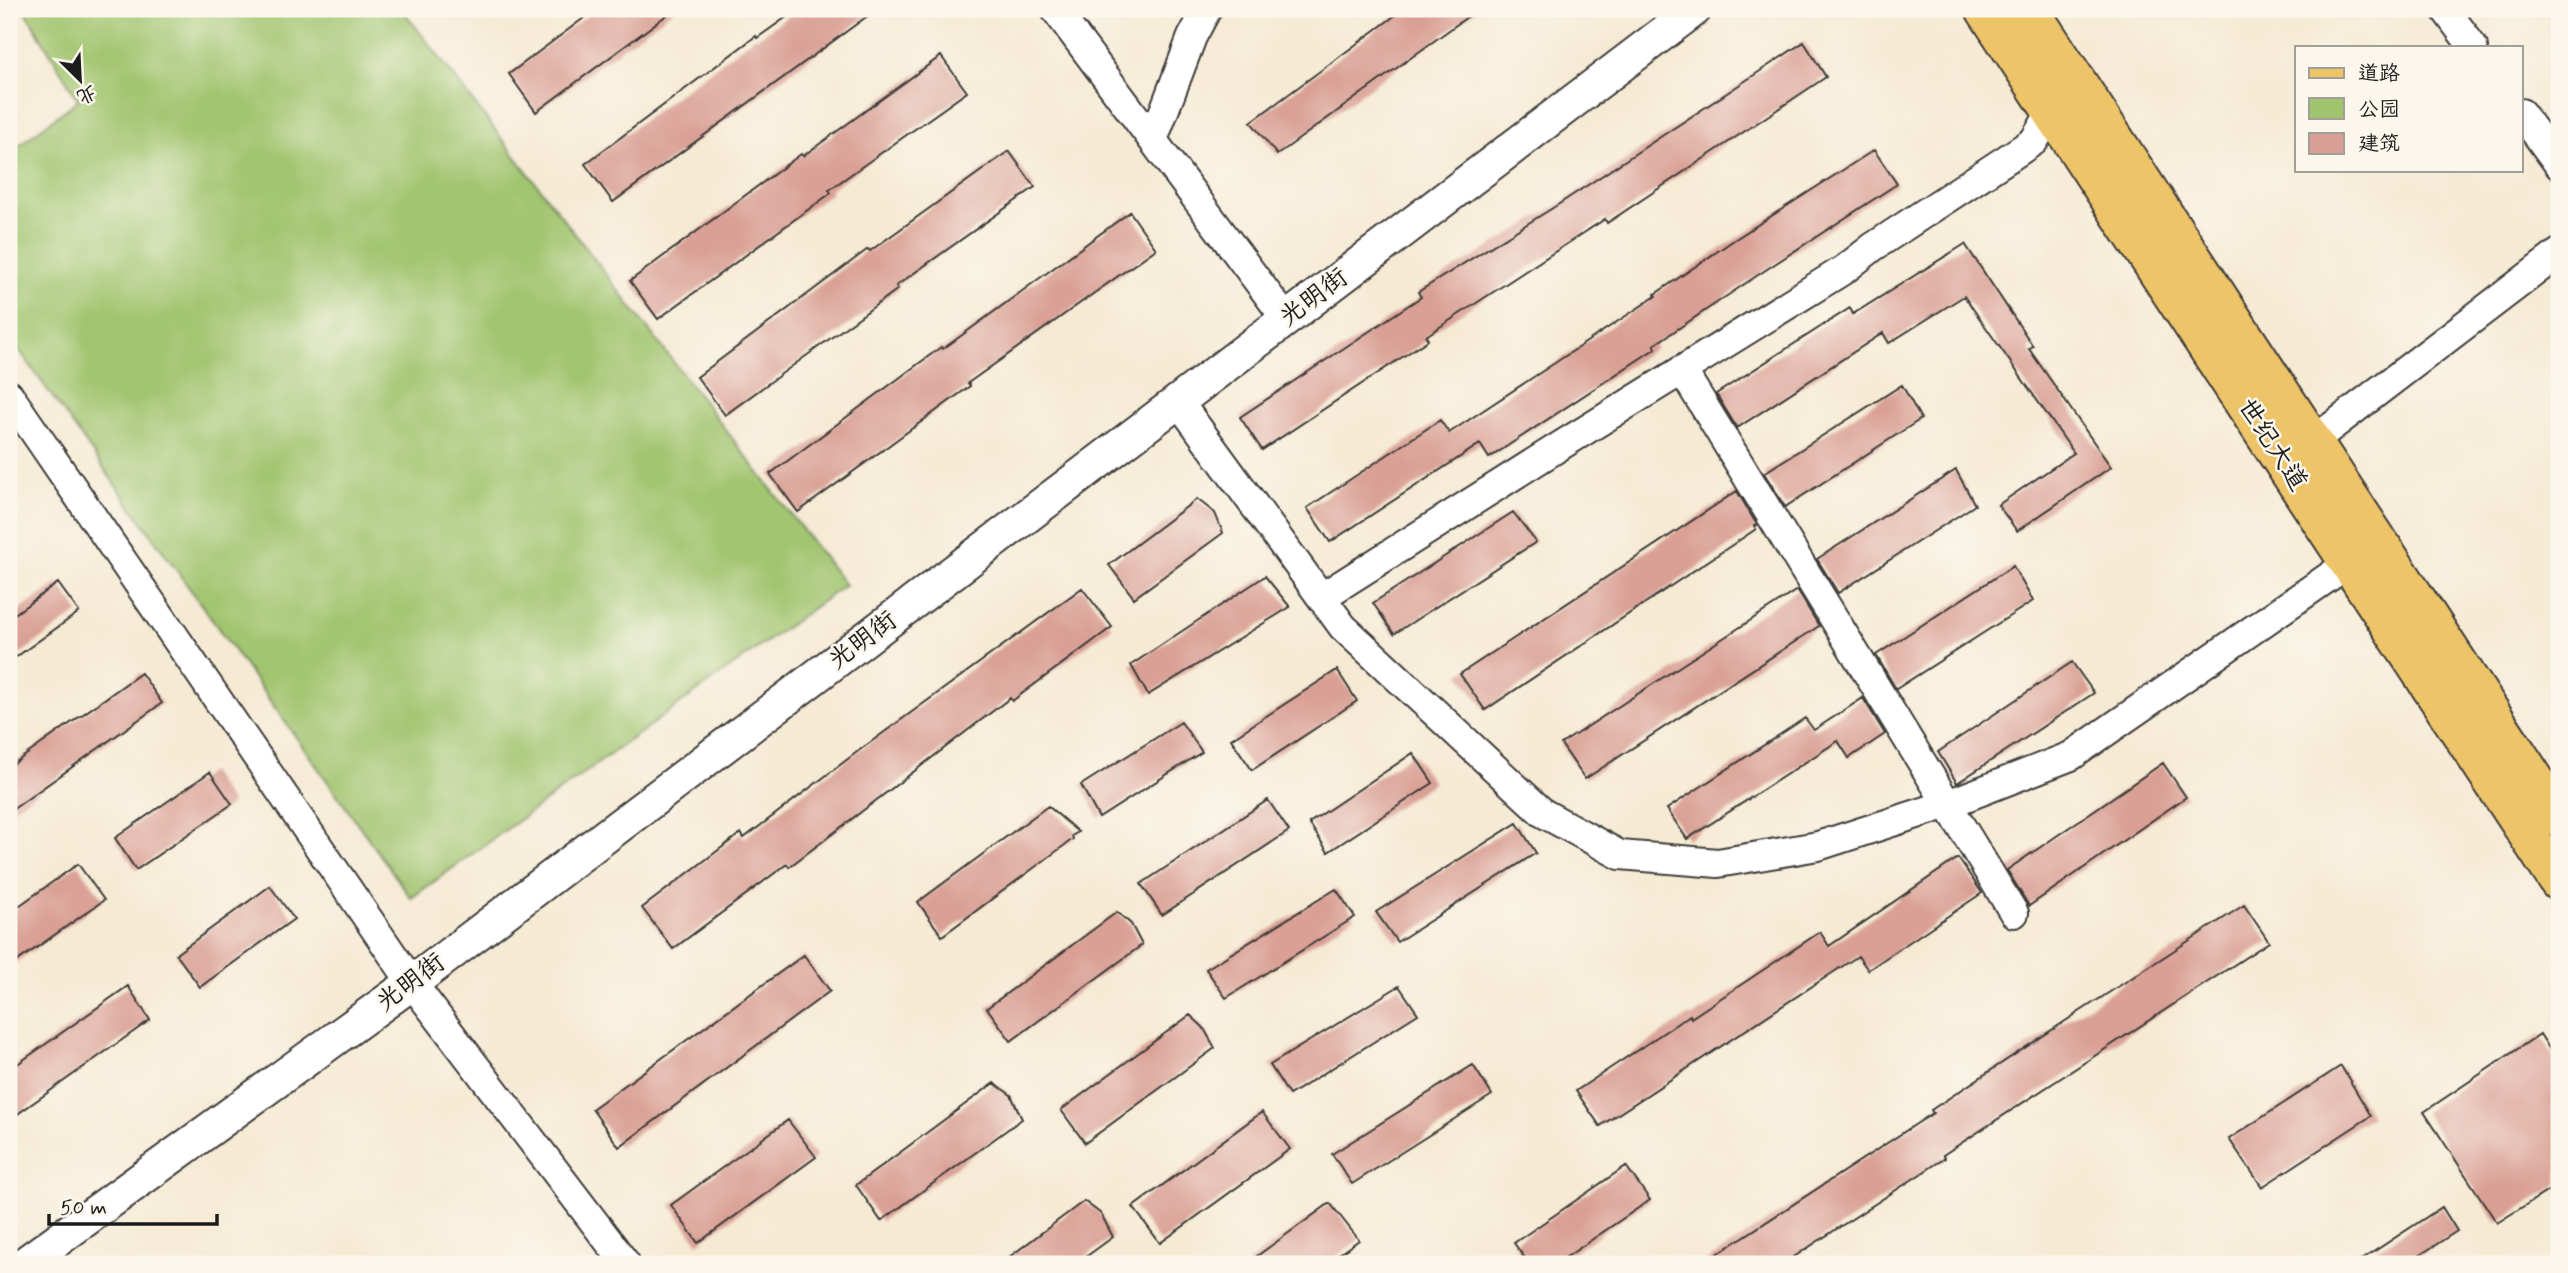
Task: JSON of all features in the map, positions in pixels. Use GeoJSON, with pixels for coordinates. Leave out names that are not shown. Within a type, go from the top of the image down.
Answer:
{"type":"FeatureCollection","features":[{"type":"Feature","properties":{"kind":"main road","name":"世纪大道"},"geometry":{"type":"LineString","coordinates":[[1985,9],[2559,882]]}},
{"type":"Feature","properties":{"kind":"main road","name":"世纪大道"},"geometry":{"type":"LineString","coordinates":[[2029,9],[2559,817]]}},
{"type":"Feature","properties":{"kind":"street"},"geometry":{"type":"LineString","coordinates":[[1055,9],[1286,319]]}},
{"type":"Feature","properties":{"kind":"street"},"geometry":{"type":"LineString","coordinates":[[1153,140],[1192,37],[1207,9]]}},
{"type":"Feature","properties":{"kind":"street","name":"光明街"},"geometry":{"type":"LineString","coordinates":[[24,1264],[412,983],[1695,9]]}},
{"type":"Feature","properties":{"kind":"street"},"geometry":{"type":"LineString","coordinates":[[2445,9],[2472,46]]}},
{"type":"Feature","properties":{"kind":"street"},"geometry":{"type":"LineString","coordinates":[[1322,597],[1846,270],[1872,247],[2034,141],[2052,111],[2079,85]]}},
{"type":"Feature","properties":{"kind":"street"},"geometry":{"type":"LineString","coordinates":[[2522,114],[2559,165]]}},
{"type":"Feature","properties":{"kind":"street"},"geometry":{"type":"LineString","coordinates":[[2313,441],[2559,253]]}},
{"type":"Feature","properties":{"kind":"street"},"geometry":{"type":"LineString","coordinates":[[1682,370],[2014,913]]}},
{"type":"Feature","properties":{"kind":"street"},"geometry":{"type":"LineString","coordinates":[[9,395],[412,983],[626,1264]]}},
{"type":"Feature","properties":{"kind":"street"},"geometry":{"type":"LineString","coordinates":[[1178,401],[1343,627],[1543,813],[1620,855],[1718,863],[1818,846],[1948,803],[2071,756],[2349,563]]}},
{"type":"Feature","properties":{"kind":"green space"},"geometry":{"type":"Polygon","coordinates":[[[24,9],[402,9],[845,585],[411,898],[9,336],[9,153],[78,100],[24,9]]]}},
{"type":"Feature","properties":{"kind":"building"},"geometry":{"type":"Polygon","coordinates":[[[596,9],[675,9],[536,112],[509,74],[596,9]]]}},
{"type":"Feature","properties":{"kind":"building"},"geometry":{"type":"Polygon","coordinates":[[[798,9],[877,9],[613,202],[585,164],[756,36],[757,38],[798,9]]]}},
{"type":"Feature","properties":{"kind":"building"},"geometry":{"type":"Polygon","coordinates":[[[1404,9],[1478,9],[1277,155],[1251,122],[1404,9]]]}},
{"type":"Feature","properties":{"kind":"building"},"geometry":{"type":"Polygon","coordinates":[[[1804,42],[1826,77],[1607,223],[1605,219],[1426,336],[1428,340],[1262,450],[1240,417],[1421,297],[1418,292],[1559,204],[1804,42]]]}},
{"type":"Feature","properties":{"kind":"building"},"geometry":{"type":"Polygon","coordinates":[[[941,56],[967,92],[829,190],[831,193],[658,319],[630,281],[801,154],[803,156],[941,56]]]}},
{"type":"Feature","properties":{"kind":"building"},"geometry":{"type":"Polygon","coordinates":[[[1874,150],[1897,184],[1489,458],[1480,444],[1330,542],[1307,508],[1440,420],[1449,433],[1656,296],[1655,294],[1734,240],[1874,150]]]}},
{"type":"Feature","properties":{"kind":"building"},"geometry":{"type":"Polygon","coordinates":[[[1009,151],[1035,187],[896,286],[898,289],[725,415],[697,377],[868,249],[870,251],[1009,151]]]}},
{"type":"Feature","properties":{"kind":"building"},"geometry":{"type":"Polygon","coordinates":[[[1130,212],[1156,249],[968,383],[970,386],[798,512],[770,474],[1130,212]]]}},
{"type":"Feature","properties":{"kind":"building"},"geometry":{"type":"Polygon","coordinates":[[[1965,244],[2033,346],[2029,349],[2111,467],[2017,531],[1998,505],[2074,453],[1964,296],[1889,343],[1883,333],[1737,428],[1716,394],[1850,308],[1853,314],[1965,244]]]}},
{"type":"Feature","properties":{"kind":"building"},"geometry":{"type":"Polygon","coordinates":[[[1902,385],[1921,419],[1785,507],[1764,473],[1902,385]]]}},
{"type":"Feature","properties":{"kind":"building"},"geometry":{"type":"Polygon","coordinates":[[[1956,470],[1975,505],[1838,593],[1817,559],[1956,470]]]}},
{"type":"Feature","properties":{"kind":"building"},"geometry":{"type":"Polygon","coordinates":[[[1737,491],[1757,525],[1754,526],[1756,529],[1485,710],[1460,674],[1737,491]]]}},
{"type":"Feature","properties":{"kind":"building"},"geometry":{"type":"Polygon","coordinates":[[[1197,499],[1215,513],[1223,533],[1134,598],[1109,565],[1197,499]]]}},
{"type":"Feature","properties":{"kind":"building"},"geometry":{"type":"Polygon","coordinates":[[[1513,512],[1536,542],[1394,634],[1373,603],[1513,512]]]}},
{"type":"Feature","properties":{"kind":"building"},"geometry":{"type":"Polygon","coordinates":[[[2013,566],[2033,601],[1896,689],[1876,655],[2013,566]]]}},
{"type":"Feature","properties":{"kind":"building"},"geometry":{"type":"Polygon","coordinates":[[[1265,576],[1290,607],[1148,695],[1131,665],[1265,576]]]}},
{"type":"Feature","properties":{"kind":"building"},"geometry":{"type":"Polygon","coordinates":[[[58,583],[79,612],[9,662],[9,618],[58,583]]]}},
{"type":"Feature","properties":{"kind":"building"},"geometry":{"type":"Polygon","coordinates":[[[1082,588],[1112,627],[1012,701],[1010,698],[789,867],[787,864],[673,949],[642,908],[741,833],[744,838],[1082,588]]]}},
{"type":"Feature","properties":{"kind":"building"},"geometry":{"type":"Polygon","coordinates":[[[1797,590],[1819,626],[1585,779],[1561,744],[1797,590]]]}},
{"type":"Feature","properties":{"kind":"building"},"geometry":{"type":"Polygon","coordinates":[[[2072,662],[2094,693],[1957,783],[1938,752],[2072,662]]]}},
{"type":"Feature","properties":{"kind":"building"},"geometry":{"type":"Polygon","coordinates":[[[1337,670],[1357,701],[1252,770],[1231,739],[1337,670]]]}},
{"type":"Feature","properties":{"kind":"building"},"geometry":{"type":"Polygon","coordinates":[[[141,673],[162,703],[9,812],[9,767],[141,673]]]}},
{"type":"Feature","properties":{"kind":"building"},"geometry":{"type":"Polygon","coordinates":[[[1863,698],[1885,734],[1849,758],[1838,741],[1687,839],[1667,809],[1805,718],[1814,730],[1863,698]]]}},
{"type":"Feature","properties":{"kind":"building"},"geometry":{"type":"Polygon","coordinates":[[[1181,722],[1202,752],[1099,818],[1081,785],[1181,722]]]}},
{"type":"Feature","properties":{"kind":"building"},"geometry":{"type":"Polygon","coordinates":[[[1413,753],[1433,783],[1328,852],[1309,823],[1413,753]]]}},
{"type":"Feature","properties":{"kind":"building"},"geometry":{"type":"Polygon","coordinates":[[[2163,763],[2186,797],[2029,906],[2007,870],[2163,763]]]}},
{"type":"Feature","properties":{"kind":"building"},"geometry":{"type":"Polygon","coordinates":[[[210,772],[232,804],[136,870],[115,838],[210,772]]]}},
{"type":"Feature","properties":{"kind":"building"},"geometry":{"type":"Polygon","coordinates":[[[1268,800],[1289,831],[1162,915],[1141,884],[1268,800]]]}},
{"type":"Feature","properties":{"kind":"building"},"geometry":{"type":"Polygon","coordinates":[[[1048,806],[1078,832],[1072,836],[1073,839],[942,936],[918,902],[1048,806]]]}},
{"type":"Feature","properties":{"kind":"building"},"geometry":{"type":"Polygon","coordinates":[[[1517,823],[1536,853],[1397,942],[1376,912],[1517,823]]]}},
{"type":"Feature","properties":{"kind":"building"},"geometry":{"type":"Polygon","coordinates":[[[1958,858],[1982,893],[1868,970],[1858,956],[1600,1126],[1576,1091],[1820,932],[1829,946],[1958,858]]]}},
{"type":"Feature","properties":{"kind":"building"},"geometry":{"type":"Polygon","coordinates":[[[78,864],[104,900],[9,967],[9,913],[78,864]]]}},
{"type":"Feature","properties":{"kind":"building"},"geometry":{"type":"Polygon","coordinates":[[[270,886],[294,919],[200,987],[176,954],[270,886]]]}},
{"type":"Feature","properties":{"kind":"building"},"geometry":{"type":"Polygon","coordinates":[[[1336,889],[1355,917],[1226,998],[1206,969],[1336,889]]]}},
{"type":"Feature","properties":{"kind":"building"},"geometry":{"type":"Polygon","coordinates":[[[2244,905],[2269,942],[1943,1155],[1945,1158],[1783,1264],[1702,1264],[1933,1113],[1931,1110],[2244,905]]]}},
{"type":"Feature","properties":{"kind":"building"},"geometry":{"type":"Polygon","coordinates":[[[1117,912],[1131,924],[1142,945],[1011,1041],[987,1008],[1117,912]]]}},
{"type":"Feature","properties":{"kind":"building"},"geometry":{"type":"Polygon","coordinates":[[[804,955],[830,991],[619,1147],[592,1109],[804,955]]]}},
{"type":"Feature","properties":{"kind":"building"},"geometry":{"type":"Polygon","coordinates":[[[128,986],[150,1020],[9,1120],[9,1070],[128,986]]]}},
{"type":"Feature","properties":{"kind":"building"},"geometry":{"type":"Polygon","coordinates":[[[1399,986],[1418,1014],[1289,1095],[1270,1065],[1399,986]]]}},
{"type":"Feature","properties":{"kind":"building"},"geometry":{"type":"Polygon","coordinates":[[[1190,1015],[1203,1027],[1215,1048],[1085,1143],[1061,1110],[1190,1015]]]}},
{"type":"Feature","properties":{"kind":"building"},"geometry":{"type":"Polygon","coordinates":[[[2540,1034],[2559,1064],[2559,1184],[2497,1223],[2424,1112],[2540,1034]]]}},
{"type":"Feature","properties":{"kind":"building"},"geometry":{"type":"Polygon","coordinates":[[[1473,1065],[1492,1095],[1352,1184],[1332,1154],[1473,1065]]]}},
{"type":"Feature","properties":{"kind":"building"},"geometry":{"type":"Polygon","coordinates":[[[2341,1066],[2371,1116],[2262,1187],[2229,1139],[2341,1066]]]}},
{"type":"Feature","properties":{"kind":"building"},"geometry":{"type":"Polygon","coordinates":[[[994,1083],[1011,1095],[1022,1119],[881,1221],[856,1185],[994,1083]]]}},
{"type":"Feature","properties":{"kind":"building"},"geometry":{"type":"Polygon","coordinates":[[[1262,1112],[1290,1149],[1160,1243],[1133,1207],[1262,1112]]]}},
{"type":"Feature","properties":{"kind":"building"},"geometry":{"type":"Polygon","coordinates":[[[788,1120],[816,1157],[698,1243],[671,1205],[788,1120]]]}},
{"type":"Feature","properties":{"kind":"building"},"geometry":{"type":"Polygon","coordinates":[[[1626,1166],[1650,1200],[1556,1264],[1529,1264],[1514,1243],[1626,1166]]]}},
{"type":"Feature","properties":{"kind":"building"},"geometry":{"type":"Polygon","coordinates":[[[1084,1201],[1101,1214],[1113,1237],[1076,1264],[1000,1264],[1084,1201]]]}},
{"type":"Feature","properties":{"kind":"building"},"geometry":{"type":"Polygon","coordinates":[[[1330,1203],[1359,1240],[1325,1264],[1246,1264],[1330,1203]]]}},
{"type":"Feature","properties":{"kind":"building"},"geometry":{"type":"Polygon","coordinates":[[[2442,1207],[2457,1231],[2406,1264],[2355,1264],[2442,1207]]]}}]}
